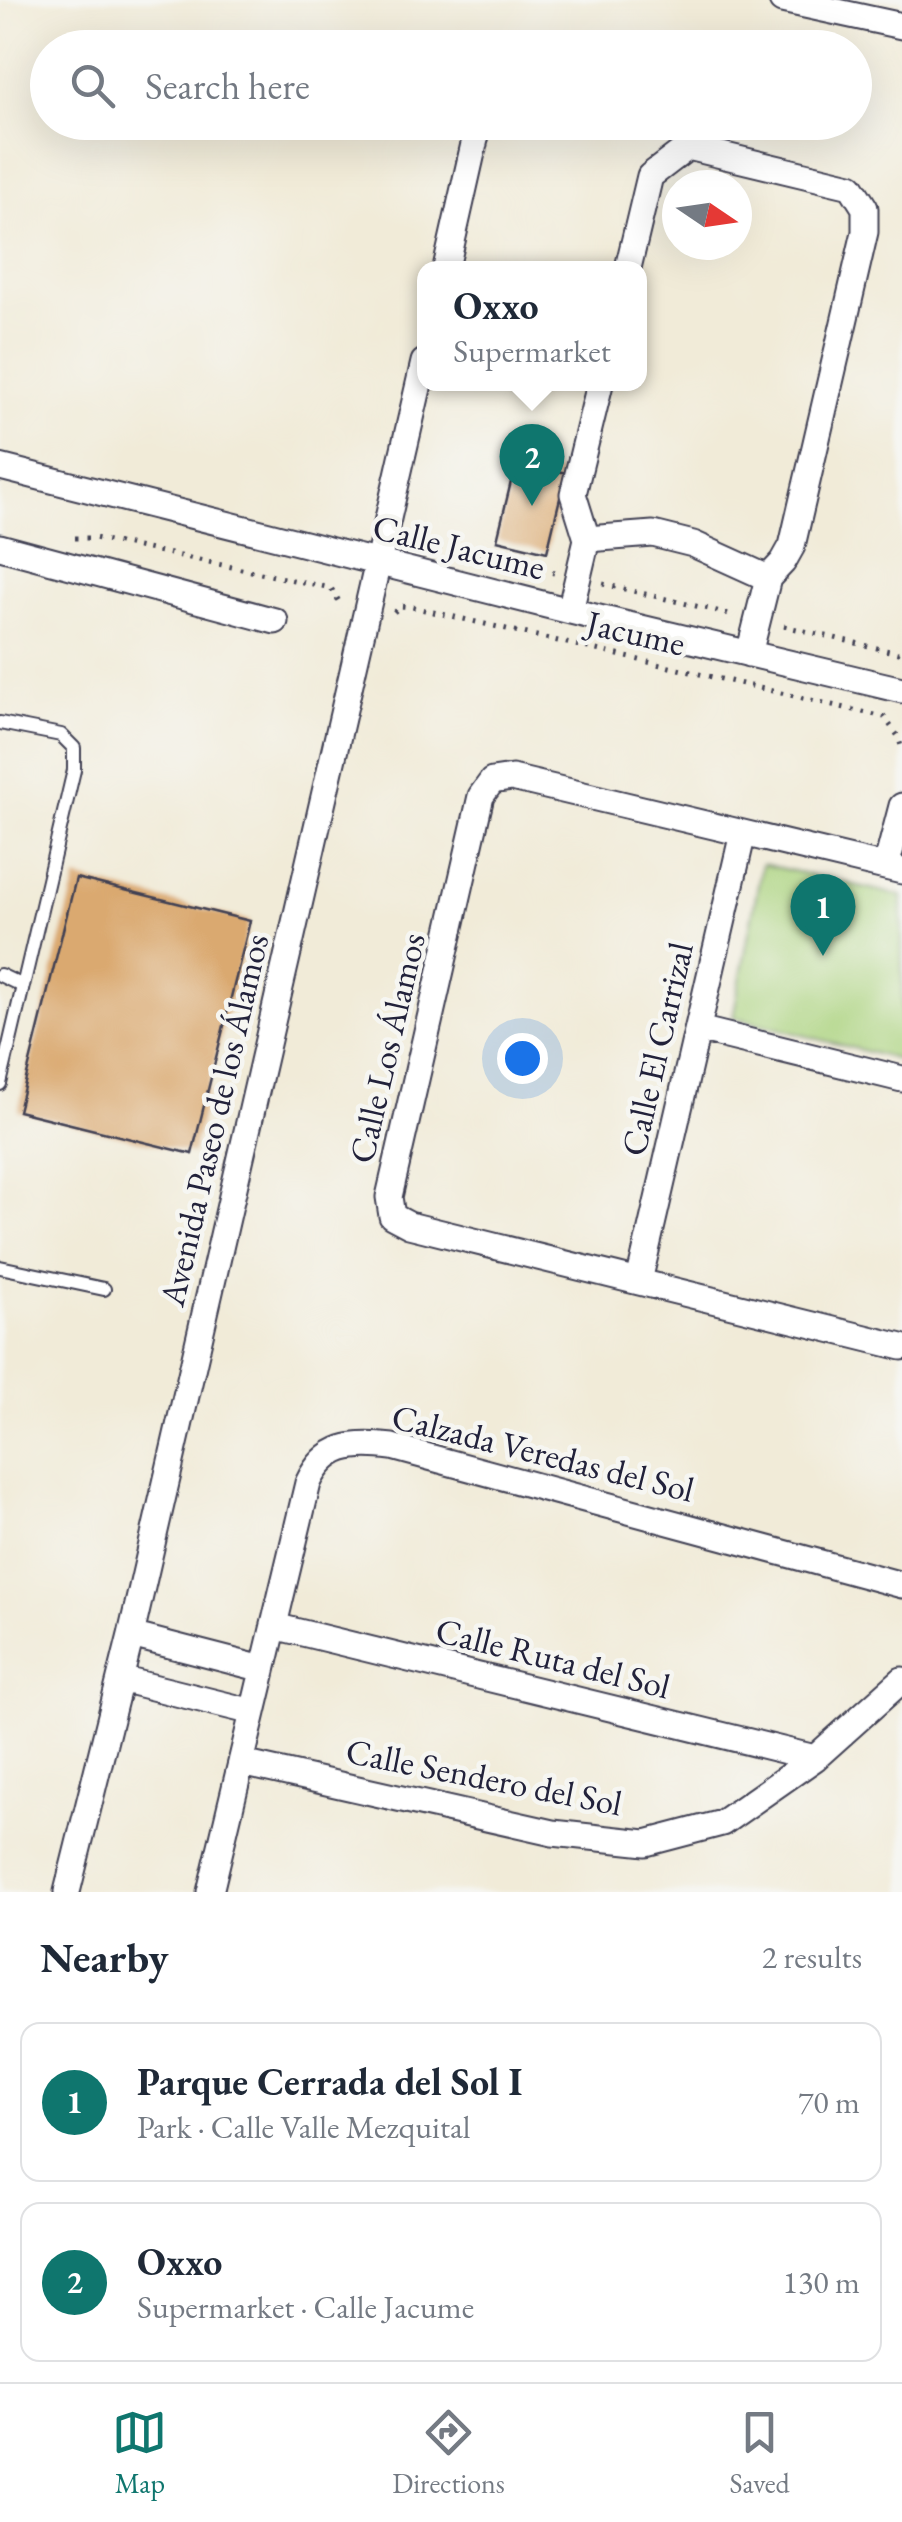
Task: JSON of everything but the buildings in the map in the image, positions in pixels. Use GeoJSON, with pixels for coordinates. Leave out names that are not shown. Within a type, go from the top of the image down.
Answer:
{"type":"FeatureCollection","features":[{"type":"Feature","properties":{"kind":"street"},"geometry":{"type":"LineString","coordinates":[[782,0],[902,26]]}},
{"type":"Feature","properties":{"kind":"street"},"geometry":{"type":"LineString","coordinates":[[448,261],[475,140]]}},
{"type":"Feature","properties":{"kind":"street"},"geometry":{"type":"LineString","coordinates":[[630,261],[650,176],[688,148],[851,186],[865,208],[865,232],[792,546],[784,562],[768,578],[749,654]]}},
{"type":"Feature","properties":{"kind":"street","name":"Avenida Paseo de los Álamos"},"geometry":{"type":"LineString","coordinates":[[68,1892],[131,1635],[417,391]]}},
{"type":"Feature","properties":{"kind":"street"},"geometry":{"type":"LineString","coordinates":[[570,611],[587,539],[573,494],[598,391]]}},
{"type":"Feature","properties":{"kind":"street","name":"Calle Jacume"},"geometry":{"type":"LineString","coordinates":[[0,467],[902,690]]}},
{"type":"Feature","properties":{"kind":"street"},"geometry":{"type":"LineString","coordinates":[[587,539],[653,534],[693,544],[768,578]]}},
{"type":"Feature","properties":{"kind":"street"},"geometry":{"type":"LineString","coordinates":[[0,547],[276,620]]}},
{"type":"Feature","properties":{"kind":"street","name":"Calle Los Álamos"},"geometry":{"type":"LineString","coordinates":[[902,806],[894,869],[512,778],[492,780],[481,796],[476,815],[389,1197],[392,1216],[409,1225],[902,1348]]}},
{"type":"Feature","properties":{"kind":"street","name":"Calle El Carrizal"},"geometry":{"type":"LineString","coordinates":[[639,1281],[743,834]]}},
{"type":"Feature","properties":{"kind":"street"},"geometry":{"type":"LineString","coordinates":[[698,1030],[902,1079]]}},
{"type":"Feature","properties":{"kind":"street","name":"Calzada Veredas del Sol"},"geometry":{"type":"LineString","coordinates":[[210,1892],[308,1483],[320,1461],[332,1451],[346,1445],[392,1447],[902,1584]]}},
{"type":"Feature","properties":{"kind":"street","name":"Calle Ruta del Sol"},"geometry":{"type":"LineString","coordinates":[[274,1626],[815,1758]]}},
{"type":"Feature","properties":{"kind":"street"},"geometry":{"type":"LineString","coordinates":[[131,1635],[263,1669]]}},
{"type":"Feature","properties":{"kind":"street"},"geometry":{"type":"LineString","coordinates":[[120,1679],[253,1712]]}},
{"type":"Feature","properties":{"kind":"street","name":"Calle Sendero del Sol"},"geometry":{"type":"LineString","coordinates":[[242,1763],[553,1834],[646,1843],[722,1823],[815,1758],[902,1680]]}},
{"type":"Feature","properties":{"kind":"lane"},"geometry":{"type":"LineString","coordinates":[[0,723],[61,736],[74,748],[74,770],[0,1084]]}},
{"type":"Feature","properties":{"kind":"lane"},"geometry":{"type":"LineString","coordinates":[[0,975],[22,986]]}},
{"type":"Feature","properties":{"kind":"lane"},"geometry":{"type":"LineString","coordinates":[[0,1267],[104,1288]]}},
{"type":"Feature","properties":{"kind":"path","name":"Jacume"},"geometry":{"type":"LineString","coordinates":[[385,533],[902,651]]}},
{"type":"Feature","properties":{"kind":"path"},"geometry":{"type":"LineString","coordinates":[[61,538],[95,538],[330,588],[340,603],[368,610]]}},
{"type":"Feature","properties":{"kind":"path","name":"Jacume"},"geometry":{"type":"LineString","coordinates":[[368,610],[390,615],[400,606],[412,607],[884,717],[902,749]]}},
{"type":"Feature","properties":{"kind":"green space"},"geometry":{"type":"Polygon","coordinates":[[[762,864],[902,896],[902,1061],[733,1017],[762,864]]]}},
{"type":"Feature","properties":{"kind":"place","name":"Oxxo"},"geometry":{"type":"Point","coordinates":[532,506]}},
{"type":"Feature","properties":{"kind":"place","name":"Parque Cerrada del Sol I"},"geometry":{"type":"Point","coordinates":[823,956]}}]}
